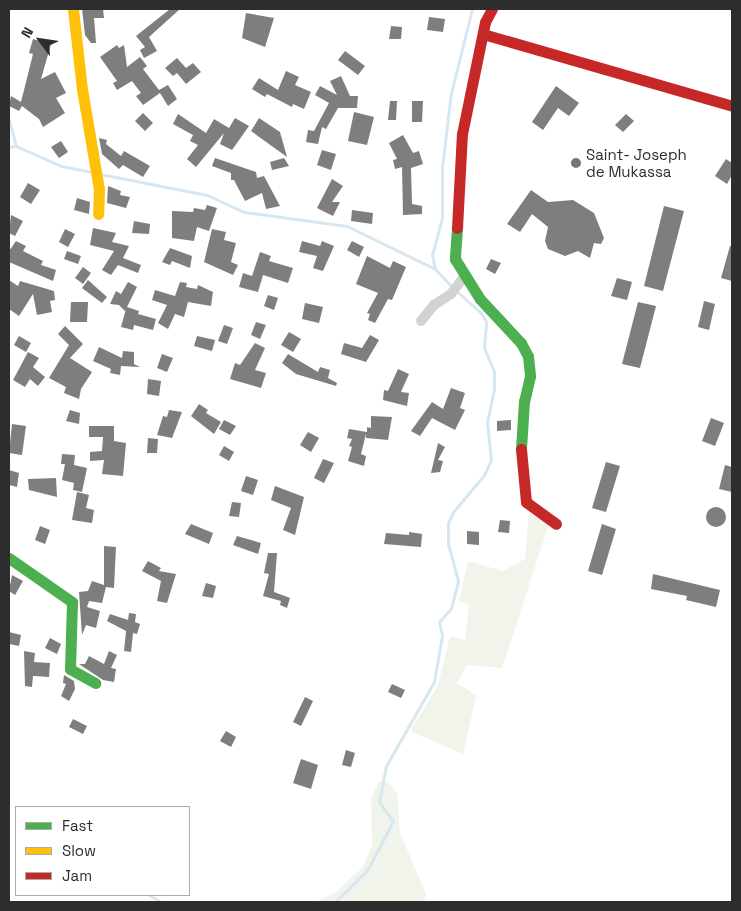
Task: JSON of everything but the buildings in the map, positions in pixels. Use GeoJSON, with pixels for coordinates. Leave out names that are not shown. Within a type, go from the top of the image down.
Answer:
{"type":"FeatureCollection","features":[{"type":"Feature","properties":{"kind":"street"},"geometry":{"type":"LineString","coordinates":[[73,9],[82,89],[99,189],[98,214]]}},
{"type":"Feature","properties":{"kind":"street"},"geometry":{"type":"LineString","coordinates":[[492,9],[485,22],[460,152],[454,251],[464,277],[521,343],[528,356],[530,376],[524,401],[521,447],[526,502],[556,524]]}},
{"type":"Feature","properties":{"kind":"street"},"geometry":{"type":"LineString","coordinates":[[483,34],[732,106]]}},
{"type":"Feature","properties":{"kind":"street"},"geometry":{"type":"LineString","coordinates":[[421,321],[434,305],[451,294],[464,277]]}},
{"type":"Feature","properties":{"kind":"street"},"geometry":{"type":"LineString","coordinates":[[9,558],[72,602],[70,669],[95,682]]}},
{"type":"Feature","properties":{"kind":"shaded area"},"geometry":{"type":"Polygon","coordinates":[[[529,513],[549,524],[502,668],[467,665],[457,683],[476,695],[463,754],[410,731],[438,685],[450,636],[465,640],[469,605],[459,601],[468,561],[503,571],[525,559],[529,513]]]}},
{"type":"Feature","properties":{"kind":"shaded area"},"geometry":{"type":"Polygon","coordinates":[[[379,782],[388,782],[397,793],[400,833],[426,894],[424,902],[316,902],[336,892],[363,867],[372,846],[371,797],[379,782]]]}},
{"type":"Feature","properties":{"kind":"waterway"},"geometry":{"type":"LineString","coordinates":[[452,287],[435,269],[432,255],[442,218],[442,167],[451,93],[472,9]]}},
{"type":"Feature","properties":{"kind":"waterway"},"geometry":{"type":"LineString","coordinates":[[9,120],[16,146]]}},
{"type":"Feature","properties":{"kind":"waterway"},"geometry":{"type":"LineString","coordinates":[[9,147],[16,146],[61,166],[92,172]]}},
{"type":"Feature","properties":{"kind":"waterway"},"geometry":{"type":"LineString","coordinates":[[100,174],[207,195],[244,212],[347,226],[435,269]]}},
{"type":"Feature","properties":{"kind":"waterway"},"geometry":{"type":"LineString","coordinates":[[335,902],[368,869],[393,821],[379,802],[386,766],[434,682],[442,635],[439,622],[451,608],[458,581],[448,543],[448,523],[453,512],[484,475],[491,460],[487,422],[494,389],[494,371],[484,347],[486,322],[481,313],[458,292]]}},
{"type":"Feature","properties":{"kind":"waterway"},"geometry":{"type":"LineString","coordinates":[[151,896],[161,902]]}},
{"type":"Feature","properties":{"kind":"traffic: fast"},"geometry":{"type":"LineString","coordinates":[[457,228],[455,259],[480,299],[521,343],[528,356],[530,376],[524,401],[521,449]]}},
{"type":"Feature","properties":{"kind":"traffic: fast"},"geometry":{"type":"LineString","coordinates":[[9,558],[72,602],[70,669],[95,683]]}},
{"type":"Feature","properties":{"kind":"traffic: slow"},"geometry":{"type":"LineString","coordinates":[[73,9],[82,89],[99,189],[98,214]]}},
{"type":"Feature","properties":{"kind":"traffic: jam"},"geometry":{"type":"LineString","coordinates":[[457,228],[462,134],[485,22],[492,9]]}},
{"type":"Feature","properties":{"kind":"traffic: jam"},"geometry":{"type":"LineString","coordinates":[[483,34],[732,106]]}},
{"type":"Feature","properties":{"kind":"traffic: jam"},"geometry":{"type":"LineString","coordinates":[[521,449],[526,502],[556,524]]}},
{"type":"Feature","properties":{"kind":"place","name":"Saint- Joseph de Mukassa"},"geometry":{"type":"Point","coordinates":[576,163]}}]}
